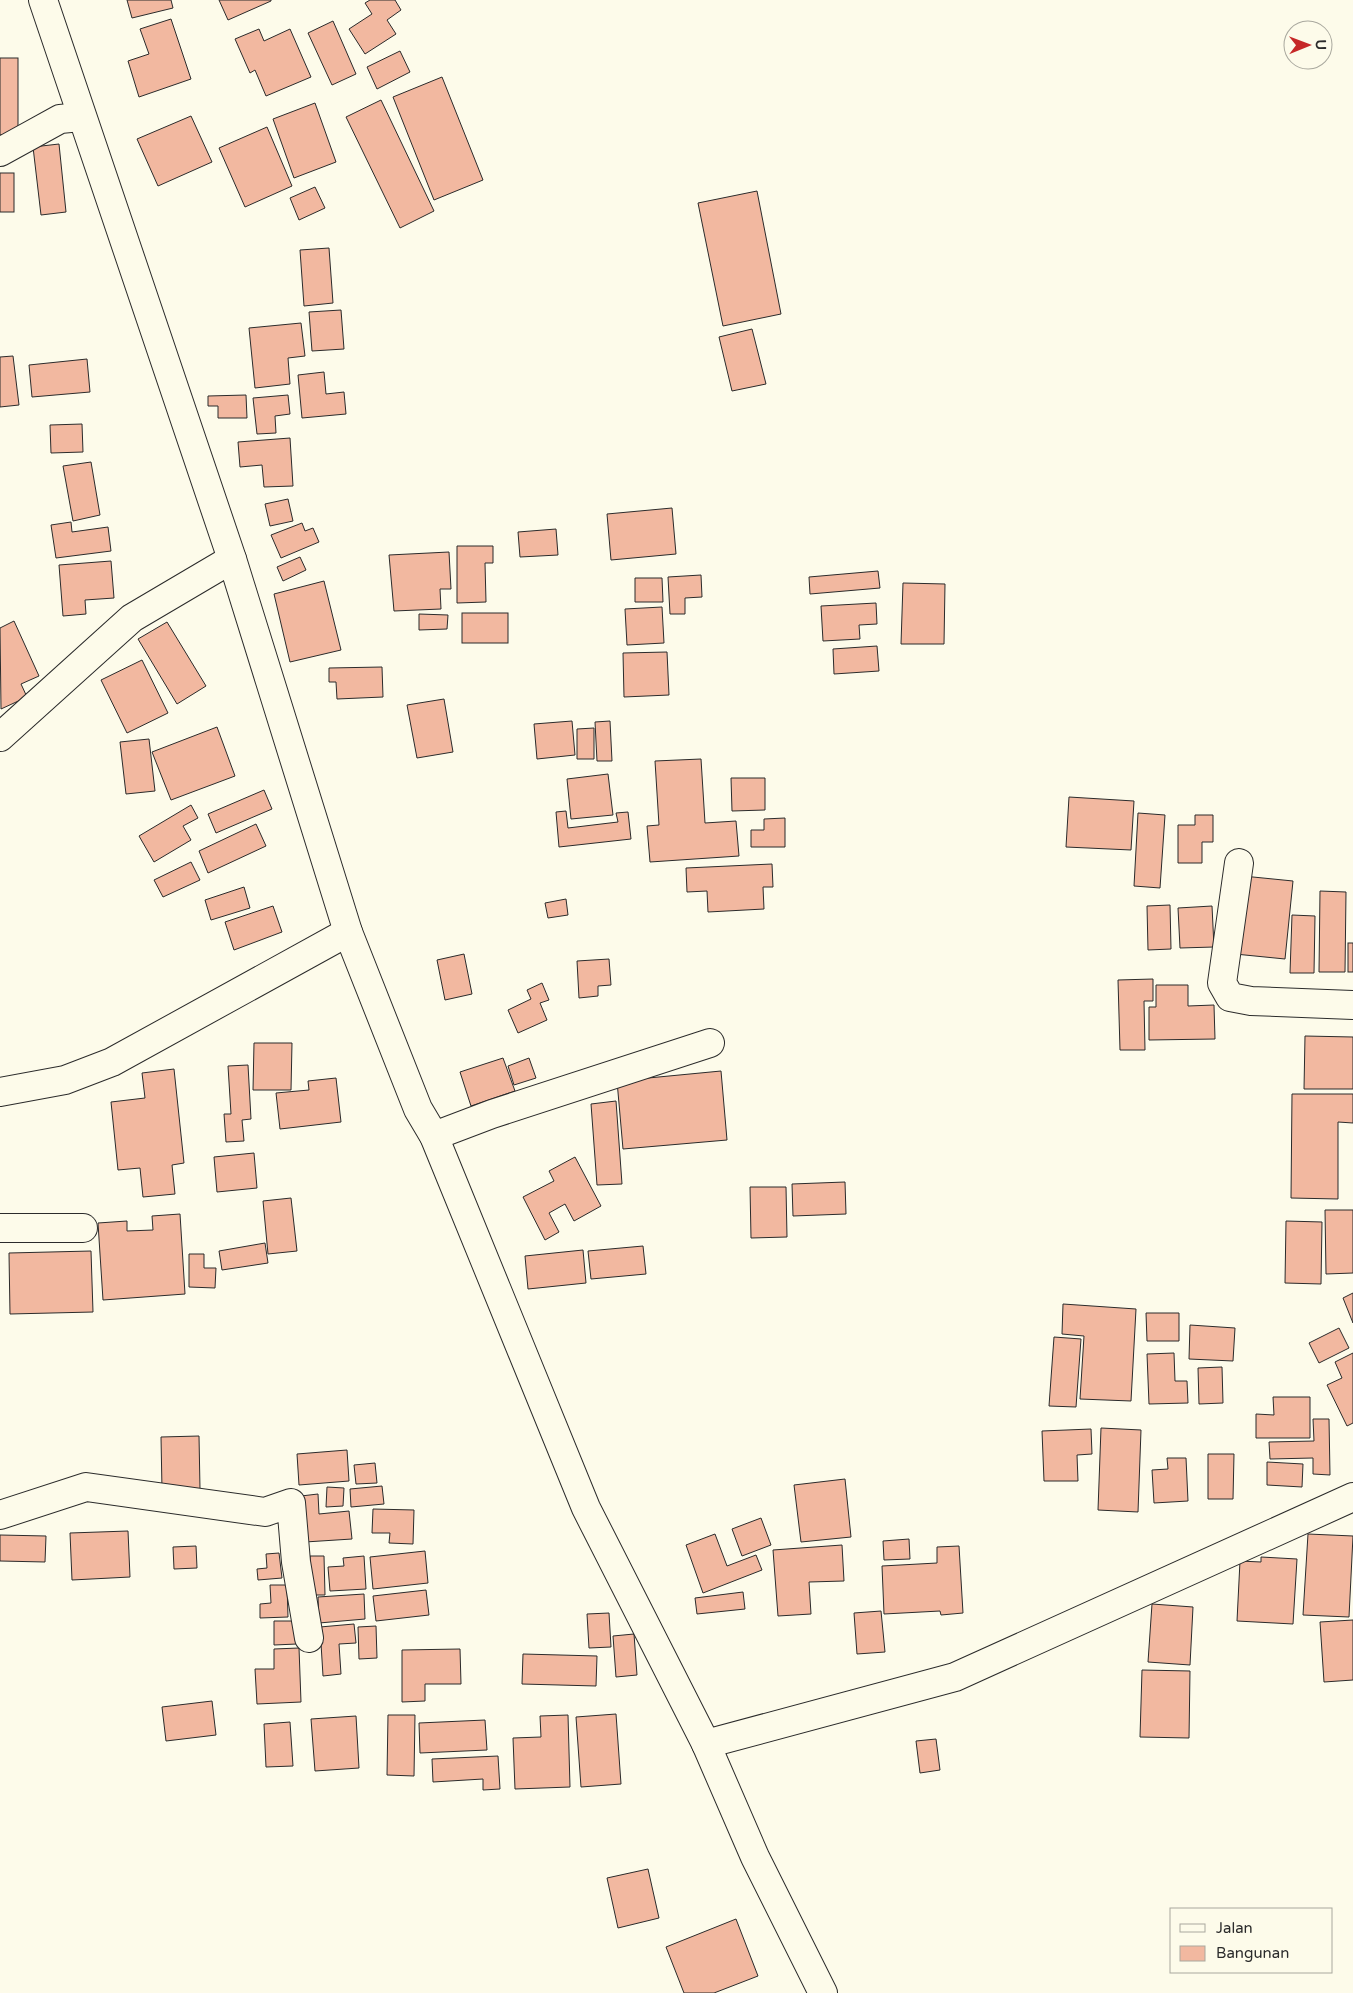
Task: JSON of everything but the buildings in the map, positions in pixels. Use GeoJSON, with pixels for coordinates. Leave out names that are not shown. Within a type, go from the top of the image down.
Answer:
{"type":"FeatureCollection","features":[{"type":"Feature","properties":{"kind":"street"},"geometry":{"type":"LineString","coordinates":[[42,0],[232,559],[348,932],[418,1109],[434,1136],[586,1508],[706,1744],[755,1857],[823,1993]]}},
{"type":"Feature","properties":{"kind":"street"},"geometry":{"type":"LineString","coordinates":[[0,152],[60,119],[81,117]]}},
{"type":"Feature","properties":{"kind":"street"},"geometry":{"type":"LineString","coordinates":[[0,737],[132,618],[232,559]]}},
{"type":"Feature","properties":{"kind":"street"},"geometry":{"type":"LineString","coordinates":[[1239,863],[1222,983],[1230,998],[1251,1001],[1353,1005]]}},
{"type":"Feature","properties":{"kind":"street"},"geometry":{"type":"LineString","coordinates":[[0,1092],[65,1080],[112,1062],[348,932]]}},
{"type":"Feature","properties":{"kind":"street"},"geometry":{"type":"LineString","coordinates":[[434,1136],[492,1114],[710,1043]]}},
{"type":"Feature","properties":{"kind":"street"},"geometry":{"type":"LineString","coordinates":[[0,1228],[82,1228]]}},
{"type":"Feature","properties":{"kind":"street"},"geometry":{"type":"LineString","coordinates":[[0,1515],[86,1487],[265,1512],[291,1502],[296,1562],[309,1638]]}},
{"type":"Feature","properties":{"kind":"street"},"geometry":{"type":"LineString","coordinates":[[706,1744],[955,1677],[1353,1497]]}}]}
